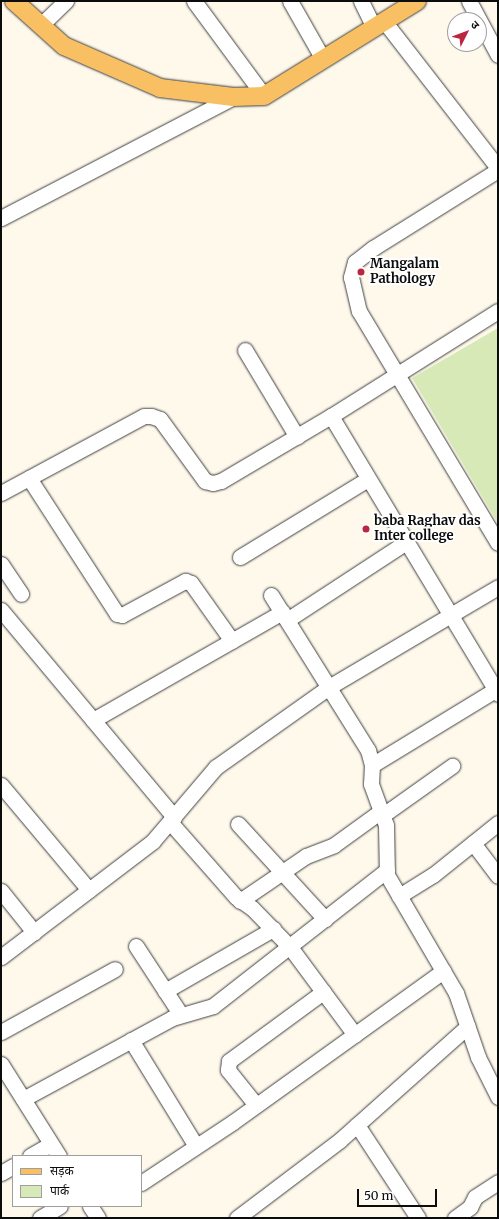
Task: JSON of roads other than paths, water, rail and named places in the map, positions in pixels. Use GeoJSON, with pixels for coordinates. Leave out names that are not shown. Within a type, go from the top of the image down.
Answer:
{"type":"FeatureCollection","features":[{"type":"Feature","properties":{"kind":"main road"},"geometry":{"type":"LineString","coordinates":[[19,3],[64,46],[160,88],[233,97],[264,96],[417,1]]}},
{"type":"Feature","properties":{"kind":"street"},"geometry":{"type":"LineString","coordinates":[[41,25],[66,1]]}},
{"type":"Feature","properties":{"kind":"street"},"geometry":{"type":"LineString","coordinates":[[194,1],[264,96]]}},
{"type":"Feature","properties":{"kind":"street"},"geometry":{"type":"LineString","coordinates":[[290,1],[323,59]]}},
{"type":"Feature","properties":{"kind":"street"},"geometry":{"type":"LineString","coordinates":[[361,1],[498,169],[355,262],[351,277],[359,312],[398,374],[498,543]]}},
{"type":"Feature","properties":{"kind":"street"},"geometry":{"type":"LineString","coordinates":[[469,1],[498,55]]}},
{"type":"Feature","properties":{"kind":"street"},"geometry":{"type":"LineString","coordinates":[[1,218],[233,97]]}},
{"type":"Feature","properties":{"kind":"street"},"geometry":{"type":"LineString","coordinates":[[1,493],[144,416],[160,419],[205,480],[212,483],[221,481],[331,416],[498,311]]}},
{"type":"Feature","properties":{"kind":"street"},"geometry":{"type":"LineString","coordinates":[[245,350],[297,436]]}},
{"type":"Feature","properties":{"kind":"street"},"geometry":{"type":"LineString","coordinates":[[331,416],[497,692],[372,765]]}},
{"type":"Feature","properties":{"kind":"street"},"geometry":{"type":"LineString","coordinates":[[29,478],[116,614],[122,615],[185,581],[191,583],[232,641]]}},
{"type":"Feature","properties":{"kind":"street"},"geometry":{"type":"LineString","coordinates":[[240,557],[368,479]]}},
{"type":"Feature","properties":{"kind":"street"},"geometry":{"type":"LineString","coordinates":[[93,720],[232,641],[284,616],[406,542]]}},
{"type":"Feature","properties":{"kind":"street"},"geometry":{"type":"LineString","coordinates":[[1,564],[21,594]]}},
{"type":"Feature","properties":{"kind":"street"},"geometry":{"type":"LineString","coordinates":[[1,957],[153,841],[206,776],[216,767],[329,687],[498,587]]}},
{"type":"Feature","properties":{"kind":"street"},"geometry":{"type":"LineString","coordinates":[[271,595],[368,750],[372,765],[371,784],[386,825],[387,875],[456,993],[478,1057],[498,1097]]}},
{"type":"Feature","properties":{"kind":"street"},"geometry":{"type":"LineString","coordinates":[[1,611],[93,720],[240,901],[252,908],[290,947],[355,1035]]}},
{"type":"Feature","properties":{"kind":"street"},"geometry":{"type":"LineString","coordinates":[[240,901],[306,856],[334,845],[452,766]]}},
{"type":"Feature","properties":{"kind":"street"},"geometry":{"type":"LineString","coordinates":[[1,785],[89,890]]}},
{"type":"Feature","properties":{"kind":"street"},"geometry":{"type":"LineString","coordinates":[[399,896],[433,875],[498,823]]}},
{"type":"Feature","properties":{"kind":"street"},"geometry":{"type":"LineString","coordinates":[[238,824],[325,919]]}},
{"type":"Feature","properties":{"kind":"street"},"geometry":{"type":"LineString","coordinates":[[473,844],[498,876]]}},
{"type":"Feature","properties":{"kind":"street"},"geometry":{"type":"LineString","coordinates":[[23,1099],[131,1040],[181,1015],[202,1011],[213,1006],[387,870]]}},
{"type":"Feature","properties":{"kind":"street"},"geometry":{"type":"LineString","coordinates":[[1,891],[34,932]]}},
{"type":"Feature","properties":{"kind":"street"},"geometry":{"type":"LineString","coordinates":[[165,990],[273,929]]}},
{"type":"Feature","properties":{"kind":"street"},"geometry":{"type":"LineString","coordinates":[[136,946],[181,1015]]}},
{"type":"Feature","properties":{"kind":"street"},"geometry":{"type":"LineString","coordinates":[[1,1032],[115,969]]}},
{"type":"Feature","properties":{"kind":"street"},"geometry":{"type":"LineString","coordinates":[[142,1182],[256,1106],[443,971]]}},
{"type":"Feature","properties":{"kind":"street"},"geometry":{"type":"LineString","coordinates":[[256,1106],[228,1070],[229,1060],[323,992]]}},
{"type":"Feature","properties":{"kind":"street"},"geometry":{"type":"LineString","coordinates":[[237,1218],[300,1172],[357,1126],[468,1026]]}},
{"type":"Feature","properties":{"kind":"street"},"geometry":{"type":"LineString","coordinates":[[131,1040],[196,1146]]}},
{"type":"Feature","properties":{"kind":"street"},"geometry":{"type":"LineString","coordinates":[[1,1064],[55,1150],[34,1155]]}},
{"type":"Feature","properties":{"kind":"street"},"geometry":{"type":"LineString","coordinates":[[357,1126],[418,1218]]}},
{"type":"Feature","properties":{"kind":"street"},"geometry":{"type":"LineString","coordinates":[[1,1173],[12,1167]]}},
{"type":"Feature","properties":{"kind":"street"},"geometry":{"type":"LineString","coordinates":[[455,1218],[470,1208],[475,1197],[498,1182]]}},
{"type":"Feature","properties":{"kind":"street"},"geometry":{"type":"LineString","coordinates":[[40,1218],[58,1207]]}},
{"type":"Feature","properties":{"kind":"place","name":"Mangalam Pathology"},"geometry":{"type":"Point","coordinates":[361,272]}},
{"type":"Feature","properties":{"kind":"place","name":"baba Raghav das Inter college"},"geometry":{"type":"Point","coordinates":[366,529]}}]}
